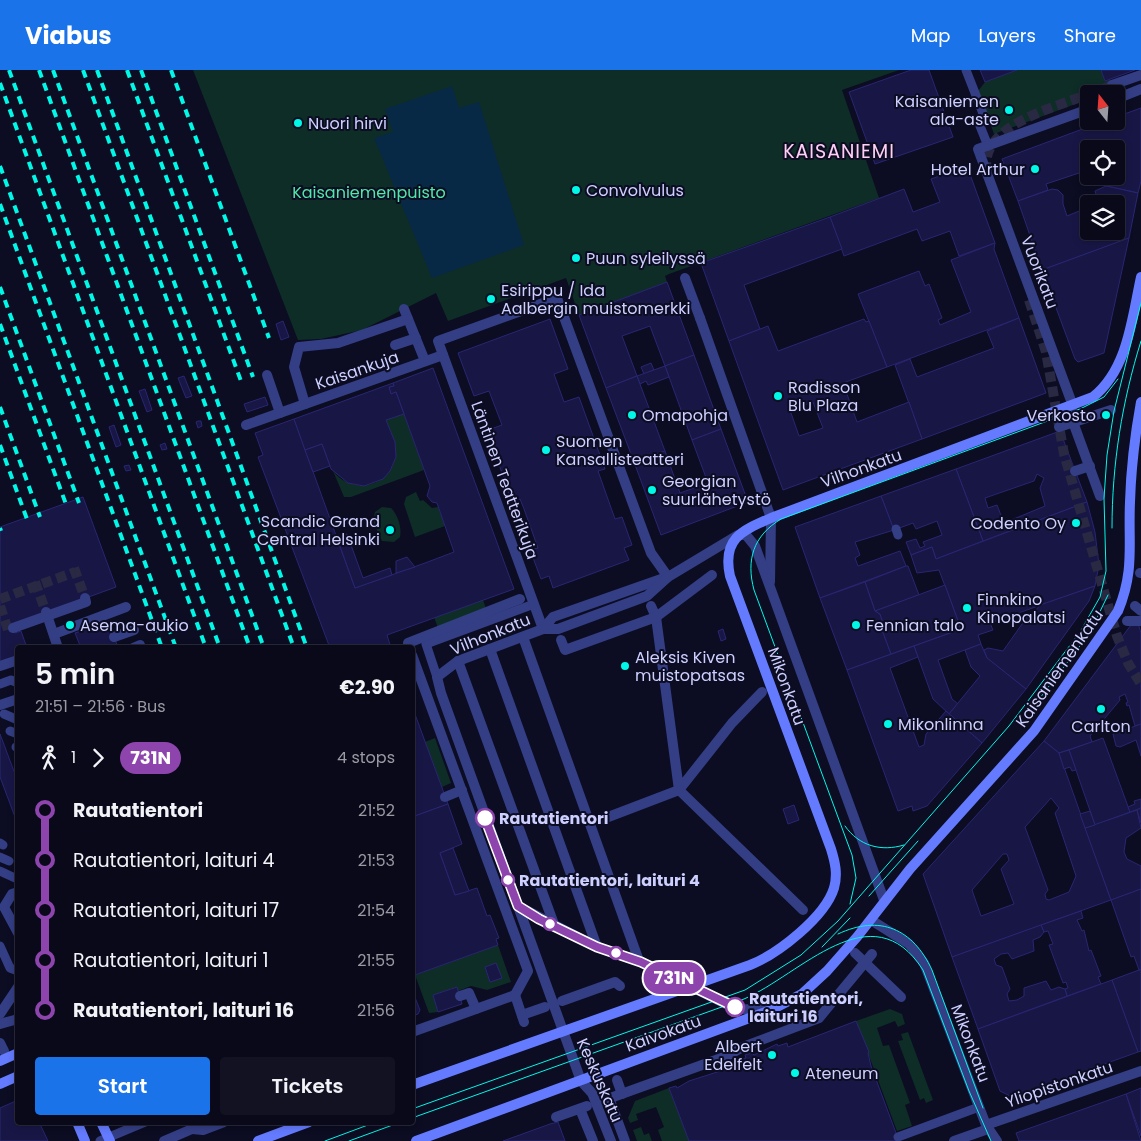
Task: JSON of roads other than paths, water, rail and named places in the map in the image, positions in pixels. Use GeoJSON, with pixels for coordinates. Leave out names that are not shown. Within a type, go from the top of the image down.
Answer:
{"type":"FeatureCollection","features":[{"type":"Feature","properties":{"kind":"main road"},"geometry":{"type":"LineString","coordinates":[[1073,406],[1093,397],[1105,388],[1116,369],[1129,334],[1141,277]]}},
{"type":"Feature","properties":{"kind":"main road","name":"Kaisaniemenkatu"},"geometry":{"type":"LineString","coordinates":[[884,900],[1034,731],[1118,611],[1127,589],[1130,572],[1130,502],[1135,436],[1141,402]]}},
{"type":"Feature","properties":{"kind":"main road","name":"Vilhonkatu"},"geometry":{"type":"LineString","coordinates":[[738,535],[771,518],[1073,406]]}},
{"type":"Feature","properties":{"kind":"main road","name":"Mikonkatu"},"geometry":{"type":"LineString","coordinates":[[690,987],[764,960],[795,938],[822,907],[834,888],[836,867],[831,849],[730,576],[728,552],[738,535]]}},
{"type":"Feature","properties":{"kind":"main road","name":"Kaivokatu"},"geometry":{"type":"LineString","coordinates":[[416,1141],[581,1081],[640,1056],[771,1010],[788,1002],[827,971],[871,920],[884,900]]}},
{"type":"Feature","properties":{"kind":"main road"},"geometry":{"type":"LineString","coordinates":[[415,1084],[690,987]]}},
{"type":"Feature","properties":{"kind":"main road"},"geometry":{"type":"LineString","coordinates":[[1,1052],[15,1053]]}},
{"type":"Feature","properties":{"kind":"main road"},"geometry":{"type":"LineString","coordinates":[[0,1084],[15,1077]]}},
{"type":"Feature","properties":{"kind":"main road"},"geometry":{"type":"LineString","coordinates":[[78,1125],[84,1141]]}},
{"type":"Feature","properties":{"kind":"main road"},"geometry":{"type":"LineString","coordinates":[[103,1125],[106,1140]]}},
{"type":"Feature","properties":{"kind":"main road"},"geometry":{"type":"LineString","coordinates":[[258,1141],[301,1125]]}},
{"type":"Feature","properties":{"kind":"street"},"geometry":{"type":"LineString","coordinates":[[1112,85],[1141,75]]}},
{"type":"Feature","properties":{"kind":"street"},"geometry":{"type":"LineString","coordinates":[[1125,95],[1141,89]]}},
{"type":"Feature","properties":{"kind":"street"},"geometry":{"type":"LineString","coordinates":[[983,147],[1080,112]]}},
{"type":"Feature","properties":{"kind":"street","name":"Vuorikatu"},"geometry":{"type":"LineString","coordinates":[[983,147],[1073,406]]}},
{"type":"Feature","properties":{"kind":"street","name":"Mikonkatu"},"geometry":{"type":"LineString","coordinates":[[685,278],[771,518],[770,585]]}},
{"type":"Feature","properties":{"kind":"street","name":"Läntinen Teatterikuja"},"geometry":{"type":"LineString","coordinates":[[543,629],[438,341],[557,298],[651,554],[668,577]]}},
{"type":"Feature","properties":{"kind":"street"},"geometry":{"type":"LineString","coordinates":[[404,309],[425,361]]}},
{"type":"Feature","properties":{"kind":"street"},"geometry":{"type":"LineString","coordinates":[[305,404],[294,366],[299,347],[338,343],[408,319]]}},
{"type":"Feature","properties":{"kind":"street"},"geometry":{"type":"LineString","coordinates":[[395,345],[416,338]]}},
{"type":"Feature","properties":{"kind":"street","name":"Kaisankuja"},"geometry":{"type":"LineString","coordinates":[[246,425],[443,355]]}},
{"type":"Feature","properties":{"kind":"street"},"geometry":{"type":"LineString","coordinates":[[267,375],[270,399],[280,413]]}},
{"type":"Feature","properties":{"kind":"street"},"geometry":{"type":"LineString","coordinates":[[1059,427],[1098,411],[1110,410]]}},
{"type":"Feature","properties":{"kind":"street"},"geometry":{"type":"LineString","coordinates":[[1073,422],[1100,496]]}},
{"type":"Feature","properties":{"kind":"street"},"geometry":{"type":"LineString","coordinates":[[1075,471],[1090,466]]}},
{"type":"Feature","properties":{"kind":"street","name":"Mikonkatu"},"geometry":{"type":"LineString","coordinates":[[738,535],[751,539],[770,585],[884,900]]}},
{"type":"Feature","properties":{"kind":"street","name":"Vilhonkatu"},"geometry":{"type":"LineString","coordinates":[[437,677],[458,661],[543,629],[558,628],[647,596],[668,577],[738,535]]}},
{"type":"Feature","properties":{"kind":"street"},"geometry":{"type":"LineString","coordinates":[[561,640],[565,650],[656,617],[712,575]]}},
{"type":"Feature","properties":{"kind":"street"},"geometry":{"type":"LineString","coordinates":[[13,628],[46,614],[86,602],[84,598]]}},
{"type":"Feature","properties":{"kind":"street"},"geometry":{"type":"LineString","coordinates":[[409,645],[408,643],[428,634],[520,599]]}},
{"type":"Feature","properties":{"kind":"street"},"geometry":{"type":"LineString","coordinates":[[651,606],[656,617],[679,790],[803,910]]}},
{"type":"Feature","properties":{"kind":"street"},"geometry":{"type":"LineString","coordinates":[[54,634],[126,607]]}},
{"type":"Feature","properties":{"kind":"street"},"geometry":{"type":"LineString","coordinates":[[46,614],[57,645]]}},
{"type":"Feature","properties":{"kind":"street"},"geometry":{"type":"LineString","coordinates":[[1128,621],[1140,621]]}},
{"type":"Feature","properties":{"kind":"street"},"geometry":{"type":"LineString","coordinates":[[114,637],[134,630]]}},
{"type":"Feature","properties":{"kind":"street"},"geometry":{"type":"LineString","coordinates":[[523,637],[639,961]]}},
{"type":"Feature","properties":{"kind":"street"},"geometry":{"type":"LineString","coordinates":[[490,649],[597,947]]}},
{"type":"Feature","properties":{"kind":"street"},"geometry":{"type":"LineString","coordinates":[[0,666],[15,661]]}},
{"type":"Feature","properties":{"kind":"street"},"geometry":{"type":"LineString","coordinates":[[458,661],[555,927]]}},
{"type":"Feature","properties":{"kind":"street"},"geometry":{"type":"LineString","coordinates":[[415,665],[430,713],[462,790],[465,806],[474,822],[501,906],[528,971],[515,995],[415,1031]]}},
{"type":"Feature","properties":{"kind":"street"},"geometry":{"type":"LineString","coordinates":[[437,677],[441,693],[563,1032]]}},
{"type":"Feature","properties":{"kind":"street"},"geometry":{"type":"LineString","coordinates":[[603,819],[679,790],[732,723],[762,692]]}},
{"type":"Feature","properties":{"kind":"street"},"geometry":{"type":"LineString","coordinates":[[2,710],[15,701]]}},
{"type":"Feature","properties":{"kind":"street"},"geometry":{"type":"LineString","coordinates":[[445,796],[462,790]]}},
{"type":"Feature","properties":{"kind":"street"},"geometry":{"type":"LineString","coordinates":[[15,893],[12,894],[4,907],[15,927]]}},
{"type":"Feature","properties":{"kind":"street"},"geometry":{"type":"LineString","coordinates":[[518,906],[555,927],[597,947],[639,961],[735,1007],[771,1010]]}},
{"type":"Feature","properties":{"kind":"street","name":"Mikonkatu"},"geometry":{"type":"LineString","coordinates":[[871,920],[909,944],[924,963],[987,1127],[994,1135],[996,1141]]}},
{"type":"Feature","properties":{"kind":"street"},"geometry":{"type":"LineString","coordinates":[[856,953],[901,997]]}},
{"type":"Feature","properties":{"kind":"street"},"geometry":{"type":"LineString","coordinates":[[617,1080],[622,1094],[727,1056],[742,1047],[819,1018],[872,954]]}},
{"type":"Feature","properties":{"kind":"street"},"geometry":{"type":"LineString","coordinates":[[562,1001],[587,996],[615,982],[620,986]]}},
{"type":"Feature","properties":{"kind":"street"},"geometry":{"type":"LineString","coordinates":[[0,1014],[15,992]]}},
{"type":"Feature","properties":{"kind":"street"},"geometry":{"type":"LineString","coordinates":[[460,996],[469,993],[476,1009]]}},
{"type":"Feature","properties":{"kind":"street"},"geometry":{"type":"LineString","coordinates":[[515,995],[523,1019],[545,1007]]}},
{"type":"Feature","properties":{"kind":"street"},"geometry":{"type":"LineString","coordinates":[[0,1024],[15,1020]]}},
{"type":"Feature","properties":{"kind":"street","name":"Keskuskatu"},"geometry":{"type":"LineString","coordinates":[[563,1032],[581,1081],[592,1093],[611,1141]]}},
{"type":"Feature","properties":{"kind":"street","name":"Yliopistonkatu"},"geometry":{"type":"LineString","coordinates":[[954,1141],[987,1127],[1141,1071]]}},
{"type":"Feature","properties":{"kind":"street","name":"Keskuskatu"},"geometry":{"type":"LineString","coordinates":[[622,1094],[606,1100],[626,1128],[625,1141]]}},
{"type":"Feature","properties":{"kind":"street","name":"Keskuskatu"},"geometry":{"type":"LineString","coordinates":[[556,1117],[583,1108],[594,1141]]}},
{"type":"Feature","properties":{"kind":"street"},"geometry":{"type":"LineString","coordinates":[[164,1141],[191,1126],[203,1130],[216,1125]]}},
{"type":"Feature","properties":{"kind":"lane"},"geometry":{"type":"LineString","coordinates":[[966,70],[984,116],[980,126],[983,147]]}},
{"type":"Feature","properties":{"kind":"lane"},"geometry":{"type":"LineString","coordinates":[[437,677],[426,644],[534,604]]}},
{"type":"Feature","properties":{"kind":"lane"},"geometry":{"type":"LineString","coordinates":[[0,684],[12,680],[15,682]]}},
{"type":"Feature","properties":{"kind":"lane"},"geometry":{"type":"LineString","coordinates":[[2,710],[15,718]]}},
{"type":"Feature","properties":{"kind":"lane"},"geometry":{"type":"LineString","coordinates":[[0,857],[9,862]]}},
{"type":"Feature","properties":{"kind":"lane"},"geometry":{"type":"LineString","coordinates":[[0,871],[15,878]]}},
{"type":"Feature","properties":{"kind":"lane"},"geometry":{"type":"LineString","coordinates":[[0,946],[10,968],[15,970]]}},
{"type":"Feature","properties":{"kind":"lane"},"geometry":{"type":"LineString","coordinates":[[898,1137],[979,1107]]}},
{"type":"Feature","properties":{"kind":"lane"},"geometry":{"type":"LineString","coordinates":[[106,1140],[129,1125]]}},
{"type":"Feature","properties":{"kind":"water"},"geometry":{"type":"Polygon","coordinates":[[[452,86],[459,108],[479,102],[524,245],[432,278],[374,138],[393,132],[385,109],[452,86]]]}},
{"type":"Feature","properties":{"kind":"tunnel"},"geometry":{"type":"LineString","coordinates":[[987,172],[987,156],[994,142],[1006,130],[1040,112],[1080,97]]}},
{"type":"Feature","properties":{"kind":"tunnel"},"geometry":{"type":"LineString","coordinates":[[1029,300],[1046,352],[1064,454],[1117,636],[1128,663],[1141,684]]}},
{"type":"Feature","properties":{"kind":"tunnel"},"geometry":{"type":"LineString","coordinates":[[74,568],[85,598]]}},
{"type":"Feature","properties":{"kind":"tunnel"},"geometry":{"type":"LineString","coordinates":[[0,599],[75,572]]}},
{"type":"Feature","properties":{"kind":"tunnel"},"geometry":{"type":"LineString","coordinates":[[35,582],[46,612]]}},
{"type":"Feature","properties":{"kind":"tunnel"},"geometry":{"type":"LineString","coordinates":[[0,606],[8,630],[13,628]]}},
{"type":"Feature","properties":{"kind":"tram line"},"geometry":{"type":"LineString","coordinates":[[415,1108],[745,990],[801,955],[838,921],[1009,726],[1080,632],[1100,597],[1106,571],[1104,498],[1107,455],[1114,411],[1141,303]]}},
{"type":"Feature","properties":{"kind":"tram line"},"geometry":{"type":"LineString","coordinates":[[1112,528],[1112,504],[1119,433],[1128,387],[1141,341]]}},
{"type":"Feature","properties":{"kind":"tram line"},"geometry":{"type":"LineString","coordinates":[[850,904],[856,878],[852,855],[754,590],[751,569],[754,550],[758,541],[771,526],[781,519],[1080,409],[1104,397],[1118,379]]}},
{"type":"Feature","properties":{"kind":"tram line"},"geometry":{"type":"LineString","coordinates":[[1030,711],[1089,634],[1108,595]]}},
{"type":"Feature","properties":{"kind":"tram line"},"geometry":{"type":"LineString","coordinates":[[845,826],[857,838],[871,846],[887,848],[904,845]]}},
{"type":"Feature","properties":{"kind":"tram line"},"geometry":{"type":"LineString","coordinates":[[869,896],[918,841]]}},
{"type":"Feature","properties":{"kind":"tram line"},"geometry":{"type":"LineString","coordinates":[[822,947],[850,918]]}},
{"type":"Feature","properties":{"kind":"tram line"},"geometry":{"type":"LineString","coordinates":[[838,934],[868,925],[881,926],[894,929],[905,935],[915,944],[932,970],[983,1108]]}},
{"type":"Feature","properties":{"kind":"tram line"},"geometry":{"type":"LineString","coordinates":[[415,1117],[744,999],[766,988],[812,958],[835,946],[859,938],[881,937],[903,947],[923,970],[969,1091],[991,1141]]}},
{"type":"Feature","properties":{"kind":"tram line"},"geometry":{"type":"LineString","coordinates":[[325,1141],[368,1125]]}},
{"type":"Feature","properties":{"kind":"tram line"},"geometry":{"type":"LineString","coordinates":[[349,1141],[393,1125]]}},
{"type":"Feature","properties":{"kind":"railway"},"geometry":{"type":"LineString","coordinates":[[9,70],[219,645]]}},
{"type":"Feature","properties":{"kind":"railway"},"geometry":{"type":"LineString","coordinates":[[39,70],[249,645]]}},
{"type":"Feature","properties":{"kind":"railway"},"geometry":{"type":"LineString","coordinates":[[53,70],[263,645]]}},
{"type":"Feature","properties":{"kind":"railway"},"geometry":{"type":"LineString","coordinates":[[83,70],[293,645]]}},
{"type":"Feature","properties":{"kind":"railway"},"geometry":{"type":"LineString","coordinates":[[97,70],[306,645]]}},
{"type":"Feature","properties":{"kind":"railway"},"geometry":{"type":"LineString","coordinates":[[127,70],[241,381]]}},
{"type":"Feature","properties":{"kind":"railway"},"geometry":{"type":"LineString","coordinates":[[141,70],[253,377]]}},
{"type":"Feature","properties":{"kind":"railway"},"geometry":{"type":"LineString","coordinates":[[171,70],[269,338]]}},
{"type":"Feature","properties":{"kind":"railway"},"geometry":{"type":"LineString","coordinates":[[0,83],[205,645]]}},
{"type":"Feature","properties":{"kind":"railway"},"geometry":{"type":"LineString","coordinates":[[0,166],[175,645]]}},
{"type":"Feature","properties":{"kind":"railway"},"geometry":{"type":"LineString","coordinates":[[0,204],[161,645]]}},
{"type":"Feature","properties":{"kind":"railway"},"geometry":{"type":"LineString","coordinates":[[0,287],[79,503]]}},
{"type":"Feature","properties":{"kind":"railway"},"geometry":{"type":"LineString","coordinates":[[0,324],[67,507]]}},
{"type":"Feature","properties":{"kind":"railway"},"geometry":{"type":"LineString","coordinates":[[0,407],[40,517]]}},
{"type":"Feature","properties":{"kind":"railway"},"geometry":{"type":"LineString","coordinates":[[0,445],[28,522]]}},
{"type":"Feature","properties":{"kind":"place","name":"Kaisaniemen ala-aste"},"geometry":{"type":"Point","coordinates":[1009,110]}},
{"type":"Feature","properties":{"kind":"place","name":"Nuori hirvi"},"geometry":{"type":"Point","coordinates":[298,123]}},
{"type":"Feature","properties":{"kind":"place","name":"Hotel Arthur"},"geometry":{"type":"Point","coordinates":[1035,169]}},
{"type":"Feature","properties":{"kind":"place","name":"Convolvulus"},"geometry":{"type":"Point","coordinates":[576,190]}},
{"type":"Feature","properties":{"kind":"place","name":"Puun syleilyssä"},"geometry":{"type":"Point","coordinates":[576,258]}},
{"type":"Feature","properties":{"kind":"place","name":"Esirippu / Ida Aalbergin muistomerkki"},"geometry":{"type":"Point","coordinates":[491,299]}},
{"type":"Feature","properties":{"kind":"place","name":"Radisson Blu Plaza"},"geometry":{"type":"Point","coordinates":[778,396]}},
{"type":"Feature","properties":{"kind":"place","name":"Omapohja"},"geometry":{"type":"Point","coordinates":[632,415]}},
{"type":"Feature","properties":{"kind":"place","name":"Verkosto"},"geometry":{"type":"Point","coordinates":[1106,415]}},
{"type":"Feature","properties":{"kind":"place","name":"Suomen Kansallisteatteri"},"geometry":{"type":"Point","coordinates":[546,450]}},
{"type":"Feature","properties":{"kind":"place","name":"Georgian suurlähetystö"},"geometry":{"type":"Point","coordinates":[652,490]}},
{"type":"Feature","properties":{"kind":"place","name":"Codento Oy"},"geometry":{"type":"Point","coordinates":[1076,523]}},
{"type":"Feature","properties":{"kind":"place","name":"Scandic Grand Central Helsinki"},"geometry":{"type":"Point","coordinates":[390,530]}},
{"type":"Feature","properties":{"kind":"place","name":"Finnkino Kinopalatsi"},"geometry":{"type":"Point","coordinates":[967,608]}},
{"type":"Feature","properties":{"kind":"place","name":"Asema-aukio"},"geometry":{"type":"Point","coordinates":[70,625]}},
{"type":"Feature","properties":{"kind":"place","name":"Fennian talo"},"geometry":{"type":"Point","coordinates":[856,625]}},
{"type":"Feature","properties":{"kind":"place","name":"Aleksis Kiven muistopatsas"},"geometry":{"type":"Point","coordinates":[625,666]}},
{"type":"Feature","properties":{"kind":"place","name":"Carlton"},"geometry":{"type":"Point","coordinates":[1101,709]}},
{"type":"Feature","properties":{"kind":"place","name":"Mikonlinna"},"geometry":{"type":"Point","coordinates":[888,724]}},
{"type":"Feature","properties":{"kind":"place","name":"Rautatientori"},"geometry":{"type":"Point","coordinates":[485,818]}},
{"type":"Feature","properties":{"kind":"place","name":"Rautatientori, laituri 4"},"geometry":{"type":"Point","coordinates":[508,880]}},
{"type":"Feature","properties":{"kind":"place","name":"Rautatientori, laituri 16"},"geometry":{"type":"Point","coordinates":[735,1007]}},
{"type":"Feature","properties":{"kind":"place","name":"Albert Edelfelt"},"geometry":{"type":"Point","coordinates":[772,1055]}},
{"type":"Feature","properties":{"kind":"place","name":"Ateneum"},"geometry":{"type":"Point","coordinates":[795,1073]}},
{"type":"Feature","properties":{"kind":"district","name":"KAISANIEMI"},"geometry":{"type":"Point","coordinates":[839,151]}},
{"type":"Feature","properties":{"kind":"park label","name":"Kaisaniemenpuisto"},"geometry":{"type":"Point","coordinates":[369,192]}}]}
